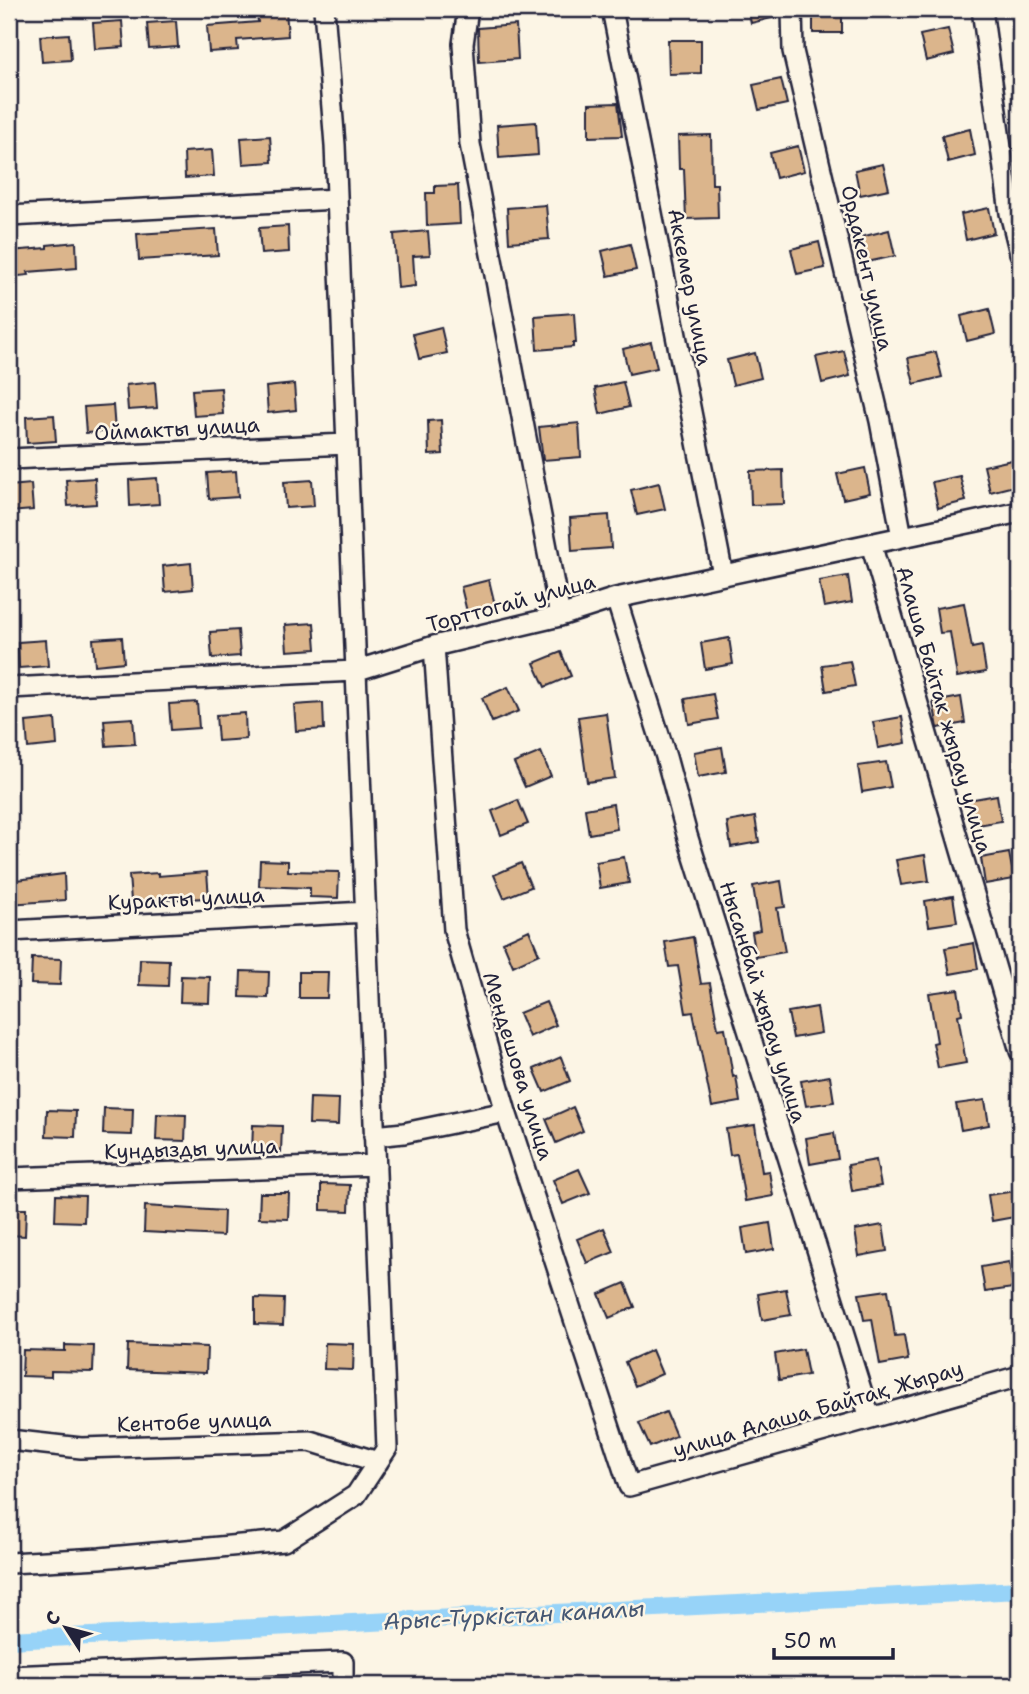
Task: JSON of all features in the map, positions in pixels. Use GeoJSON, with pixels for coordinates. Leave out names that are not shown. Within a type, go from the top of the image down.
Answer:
{"type":"FeatureCollection","features":[{"type":"Feature","properties":{"kind":"street"},"geometry":{"type":"LineString","coordinates":[[9,1563],[100,1558],[284,1541],[356,1495],[387,1448],[337,199],[324,9]]}},
{"type":"Feature","properties":{"kind":"street"},"geometry":{"type":"LineString","coordinates":[[468,9],[463,44],[470,144],[560,616]]}},
{"type":"Feature","properties":{"kind":"street","name":"Аккемер улица"},"geometry":{"type":"LineString","coordinates":[[611,9],[723,575]]}},
{"type":"Feature","properties":{"kind":"street","name":"Ордакент улица"},"geometry":{"type":"LineString","coordinates":[[792,9],[793,51],[880,421],[902,537]]}},
{"type":"Feature","properties":{"kind":"street"},"geometry":{"type":"LineString","coordinates":[[982,9],[1010,213],[1020,253]]}},
{"type":"Feature","properties":{"kind":"street"},"geometry":{"type":"LineString","coordinates":[[9,216],[337,199]]}},
{"type":"Feature","properties":{"kind":"street","name":"Оймакты улица"},"geometry":{"type":"LineString","coordinates":[[9,459],[347,444]]}},
{"type":"Feature","properties":{"kind":"street","name":"Торттогай улица"},"geometry":{"type":"LineString","coordinates":[[9,688],[355,671],[434,646],[560,616],[616,598],[1020,512]]}},
{"type":"Feature","properties":{"kind":"street","name":"Алаша Байтак жырау улица"},"geometry":{"type":"LineString","coordinates":[[871,544],[1020,1051]]}},
{"type":"Feature","properties":{"kind":"street","name":"Нысанбай жырау улица"},"geometry":{"type":"LineString","coordinates":[[616,598],[666,757],[687,835],[870,1418]]}},
{"type":"Feature","properties":{"kind":"street","name":"Мендешова улица"},"geometry":{"type":"LineString","coordinates":[[434,646],[454,930],[506,1112],[629,1486]]}},
{"type":"Feature","properties":{"kind":"street","name":"Куракты улица"},"geometry":{"type":"LineString","coordinates":[[9,931],[366,912]]}},
{"type":"Feature","properties":{"kind":"street"},"geometry":{"type":"LineString","coordinates":[[374,1136],[404,1133],[506,1112]]}},
{"type":"Feature","properties":{"kind":"street","name":"Кундызды улица"},"geometry":{"type":"LineString","coordinates":[[9,1178],[376,1165]]}},
{"type":"Feature","properties":{"kind":"street","name":"улица Алаша Байтақ Жырау"},"geometry":{"type":"LineString","coordinates":[[629,1486],[1020,1376]]}},
{"type":"Feature","properties":{"kind":"street","name":"Кентобе улица"},"geometry":{"type":"LineString","coordinates":[[9,1440],[81,1448],[310,1441],[378,1462]]}},
{"type":"Feature","properties":{"kind":"street"},"geometry":{"type":"LineString","coordinates":[[9,1676],[343,1662],[343,1685]]}},
{"type":"Feature","properties":{"kind":"building"},"geometry":{"type":"Polygon","coordinates":[[[748,9],[780,9],[780,16],[751,23],[748,9]]]}},
{"type":"Feature","properties":{"kind":"building"},"geometry":{"type":"Polygon","coordinates":[[[813,9],[842,9],[842,33],[813,33],[813,9]]]}},
{"type":"Feature","properties":{"kind":"building"},"geometry":{"type":"Polygon","coordinates":[[[286,10],[288,36],[237,40],[238,50],[209,52],[207,26],[258,22],[257,12],[286,10]]]}},
{"type":"Feature","properties":{"kind":"building"},"geometry":{"type":"Polygon","coordinates":[[[122,21],[124,47],[95,49],[93,23],[122,21]]]}},
{"type":"Feature","properties":{"kind":"building"},"geometry":{"type":"Polygon","coordinates":[[[176,21],[178,47],[149,49],[147,23],[176,21]]]}},
{"type":"Feature","properties":{"kind":"building"},"geometry":{"type":"Polygon","coordinates":[[[516,25],[518,59],[479,62],[478,28],[516,25]]]}},
{"type":"Feature","properties":{"kind":"building"},"geometry":{"type":"Polygon","coordinates":[[[948,29],[954,54],[926,61],[920,35],[948,29]]]}},
{"type":"Feature","properties":{"kind":"building"},"geometry":{"type":"Polygon","coordinates":[[[69,34],[71,60],[42,62],[40,36],[69,34]]]}},
{"type":"Feature","properties":{"kind":"building"},"geometry":{"type":"Polygon","coordinates":[[[668,40],[701,40],[701,73],[669,74],[668,40]]]}},
{"type":"Feature","properties":{"kind":"building"},"geometry":{"type":"Polygon","coordinates":[[[781,79],[787,104],[759,110],[753,85],[781,79]]]}},
{"type":"Feature","properties":{"kind":"building"},"geometry":{"type":"Polygon","coordinates":[[[618,103],[622,136],[589,137],[589,104],[618,103]]]}},
{"type":"Feature","properties":{"kind":"building"},"geometry":{"type":"Polygon","coordinates":[[[536,122],[538,155],[499,158],[497,125],[536,122]]]}},
{"type":"Feature","properties":{"kind":"building"},"geometry":{"type":"Polygon","coordinates":[[[970,129],[975,155],[948,162],[942,136],[970,129]]]}},
{"type":"Feature","properties":{"kind":"building"},"geometry":{"type":"Polygon","coordinates":[[[711,135],[712,184],[717,184],[718,218],[686,219],[684,169],[679,169],[678,136],[711,135]]]}},
{"type":"Feature","properties":{"kind":"building"},"geometry":{"type":"Polygon","coordinates":[[[270,136],[272,162],[243,164],[241,138],[270,136]]]}},
{"type":"Feature","properties":{"kind":"building"},"geometry":{"type":"Polygon","coordinates":[[[798,146],[804,171],[776,178],[770,153],[798,146]]]}},
{"type":"Feature","properties":{"kind":"building"},"geometry":{"type":"Polygon","coordinates":[[[212,150],[214,176],[185,178],[184,152],[212,150]]]}},
{"type":"Feature","properties":{"kind":"building"},"geometry":{"type":"Polygon","coordinates":[[[883,164],[889,189],[860,195],[855,170],[883,164]]]}},
{"type":"Feature","properties":{"kind":"building"},"geometry":{"type":"Polygon","coordinates":[[[458,185],[460,224],[427,226],[426,193],[435,193],[435,186],[458,185]]]}},
{"type":"Feature","properties":{"kind":"building"},"geometry":{"type":"Polygon","coordinates":[[[546,205],[549,239],[509,242],[507,208],[546,205]]]}},
{"type":"Feature","properties":{"kind":"building"},"geometry":{"type":"Polygon","coordinates":[[[989,208],[994,233],[966,240],[961,214],[989,208]]]}},
{"type":"Feature","properties":{"kind":"building"},"geometry":{"type":"Polygon","coordinates":[[[288,226],[289,252],[261,254],[259,228],[288,226]]]}},
{"type":"Feature","properties":{"kind":"building"},"geometry":{"type":"Polygon","coordinates":[[[216,229],[218,255],[139,260],[137,234],[216,229]]]}},
{"type":"Feature","properties":{"kind":"building"},"geometry":{"type":"Polygon","coordinates":[[[889,230],[895,256],[867,262],[861,237],[889,230]]]}},
{"type":"Feature","properties":{"kind":"building"},"geometry":{"type":"Polygon","coordinates":[[[428,231],[430,255],[413,256],[415,286],[398,288],[394,234],[428,231]]]}},
{"type":"Feature","properties":{"kind":"building"},"geometry":{"type":"Polygon","coordinates":[[[76,242],[77,268],[28,272],[29,275],[9,277],[9,251],[76,242]]]}},
{"type":"Feature","properties":{"kind":"building"},"geometry":{"type":"Polygon","coordinates":[[[819,242],[825,268],[797,274],[791,249],[819,242]]]}},
{"type":"Feature","properties":{"kind":"building"},"geometry":{"type":"Polygon","coordinates":[[[630,244],[636,270],[608,276],[602,251],[630,244]]]}},
{"type":"Feature","properties":{"kind":"building"},"geometry":{"type":"Polygon","coordinates":[[[989,309],[995,334],[967,341],[961,316],[989,309]]]}},
{"type":"Feature","properties":{"kind":"building"},"geometry":{"type":"Polygon","coordinates":[[[574,313],[576,343],[573,343],[573,347],[537,350],[535,316],[574,313]]]}},
{"type":"Feature","properties":{"kind":"building"},"geometry":{"type":"Polygon","coordinates":[[[441,327],[447,353],[419,359],[413,334],[441,327]]]}},
{"type":"Feature","properties":{"kind":"building"},"geometry":{"type":"Polygon","coordinates":[[[651,342],[657,368],[629,374],[623,349],[651,342]]]}},
{"type":"Feature","properties":{"kind":"building"},"geometry":{"type":"Polygon","coordinates":[[[844,351],[850,376],[822,383],[816,357],[844,351]]]}},
{"type":"Feature","properties":{"kind":"building"},"geometry":{"type":"Polygon","coordinates":[[[936,352],[942,377],[914,384],[908,358],[936,352]]]}},
{"type":"Feature","properties":{"kind":"building"},"geometry":{"type":"Polygon","coordinates":[[[755,353],[761,378],[733,385],[727,360],[755,353]]]}},
{"type":"Feature","properties":{"kind":"building"},"geometry":{"type":"Polygon","coordinates":[[[155,382],[157,408],[128,410],[126,385],[155,382]]]}},
{"type":"Feature","properties":{"kind":"building"},"geometry":{"type":"Polygon","coordinates":[[[623,382],[629,407],[600,414],[595,388],[623,382]]]}},
{"type":"Feature","properties":{"kind":"building"},"geometry":{"type":"Polygon","coordinates":[[[294,384],[296,410],[268,413],[266,387],[294,384]]]}},
{"type":"Feature","properties":{"kind":"building"},"geometry":{"type":"Polygon","coordinates":[[[221,388],[223,414],[194,416],[192,390],[221,388]]]}},
{"type":"Feature","properties":{"kind":"building"},"geometry":{"type":"Polygon","coordinates":[[[113,405],[115,431],[86,433],[84,407],[113,405]]]}},
{"type":"Feature","properties":{"kind":"building"},"geometry":{"type":"Polygon","coordinates":[[[54,415],[56,441],[27,443],[26,417],[54,415]]]}},
{"type":"Feature","properties":{"kind":"building"},"geometry":{"type":"Polygon","coordinates":[[[441,420],[443,454],[429,455],[428,421],[441,420]]]}},
{"type":"Feature","properties":{"kind":"building"},"geometry":{"type":"Polygon","coordinates":[[[579,423],[581,457],[543,460],[539,427],[579,423]]]}},
{"type":"Feature","properties":{"kind":"building"},"geometry":{"type":"Polygon","coordinates":[[[1012,460],[1018,485],[990,492],[984,466],[1012,460]]]}},
{"type":"Feature","properties":{"kind":"building"},"geometry":{"type":"Polygon","coordinates":[[[865,468],[870,493],[843,499],[837,474],[865,468]]]}},
{"type":"Feature","properties":{"kind":"building"},"geometry":{"type":"Polygon","coordinates":[[[783,470],[784,504],[751,505],[750,471],[783,470]]]}},
{"type":"Feature","properties":{"kind":"building"},"geometry":{"type":"Polygon","coordinates":[[[236,471],[238,497],[209,499],[207,473],[236,471]]]}},
{"type":"Feature","properties":{"kind":"building"},"geometry":{"type":"Polygon","coordinates":[[[960,476],[966,501],[938,508],[932,482],[960,476]]]}},
{"type":"Feature","properties":{"kind":"building"},"geometry":{"type":"Polygon","coordinates":[[[95,478],[96,504],[68,506],[66,480],[95,478]]]}},
{"type":"Feature","properties":{"kind":"building"},"geometry":{"type":"Polygon","coordinates":[[[157,478],[159,504],[130,506],[129,480],[157,478]]]}},
{"type":"Feature","properties":{"kind":"building"},"geometry":{"type":"Polygon","coordinates":[[[312,480],[314,506],[286,508],[284,482],[312,480]]]}},
{"type":"Feature","properties":{"kind":"building"},"geometry":{"type":"Polygon","coordinates":[[[659,483],[665,509],[637,515],[631,490],[659,483]]]}},
{"type":"Feature","properties":{"kind":"building"},"geometry":{"type":"Polygon","coordinates":[[[31,484],[33,510],[9,512],[9,486],[31,484]]]}},
{"type":"Feature","properties":{"kind":"building"},"geometry":{"type":"Polygon","coordinates":[[[609,515],[611,548],[572,551],[570,518],[609,515]]]}},
{"type":"Feature","properties":{"kind":"building"},"geometry":{"type":"Polygon","coordinates":[[[191,563],[193,589],[165,592],[163,566],[191,563]]]}},
{"type":"Feature","properties":{"kind":"building"},"geometry":{"type":"Polygon","coordinates":[[[848,576],[852,602],[824,607],[819,581],[848,576]]]}},
{"type":"Feature","properties":{"kind":"building"},"geometry":{"type":"Polygon","coordinates":[[[489,580],[495,605],[467,612],[461,587],[489,580]]]}},
{"type":"Feature","properties":{"kind":"building"},"geometry":{"type":"Polygon","coordinates":[[[964,603],[972,648],[982,646],[986,672],[957,677],[950,632],[940,633],[936,608],[964,603]]]}},
{"type":"Feature","properties":{"kind":"building"},"geometry":{"type":"Polygon","coordinates":[[[314,623],[316,649],[287,651],[285,625],[314,623]]]}},
{"type":"Feature","properties":{"kind":"building"},"geometry":{"type":"Polygon","coordinates":[[[238,630],[240,656],[212,658],[210,632],[238,630]]]}},
{"type":"Feature","properties":{"kind":"building"},"geometry":{"type":"Polygon","coordinates":[[[122,637],[124,662],[95,665],[93,639],[122,637]]]}},
{"type":"Feature","properties":{"kind":"building"},"geometry":{"type":"Polygon","coordinates":[[[729,638],[733,664],[705,669],[701,643],[729,638]]]}},
{"type":"Feature","properties":{"kind":"building"},"geometry":{"type":"Polygon","coordinates":[[[46,640],[48,666],[19,668],[18,642],[46,640]]]}},
{"type":"Feature","properties":{"kind":"building"},"geometry":{"type":"Polygon","coordinates":[[[561,652],[571,676],[545,687],[534,663],[561,652]]]}},
{"type":"Feature","properties":{"kind":"building"},"geometry":{"type":"Polygon","coordinates":[[[850,661],[855,686],[826,691],[822,665],[850,661]]]}},
{"type":"Feature","properties":{"kind":"building"},"geometry":{"type":"Polygon","coordinates":[[[508,687],[519,711],[492,722],[482,698],[508,687]]]}},
{"type":"Feature","properties":{"kind":"building"},"geometry":{"type":"Polygon","coordinates":[[[713,694],[718,719],[689,724],[685,699],[713,694]]]}},
{"type":"Feature","properties":{"kind":"building"},"geometry":{"type":"Polygon","coordinates":[[[961,697],[965,723],[938,728],[933,702],[961,697]]]}},
{"type":"Feature","properties":{"kind":"building"},"geometry":{"type":"Polygon","coordinates":[[[197,702],[199,728],[171,730],[169,704],[197,702]]]}},
{"type":"Feature","properties":{"kind":"building"},"geometry":{"type":"Polygon","coordinates":[[[323,703],[324,729],[296,731],[294,705],[323,703]]]}},
{"type":"Feature","properties":{"kind":"building"},"geometry":{"type":"Polygon","coordinates":[[[245,713],[246,739],[218,741],[216,715],[245,713]]]}},
{"type":"Feature","properties":{"kind":"building"},"geometry":{"type":"Polygon","coordinates":[[[606,713],[615,778],[587,782],[578,717],[606,713]]]}},
{"type":"Feature","properties":{"kind":"building"},"geometry":{"type":"Polygon","coordinates":[[[902,717],[906,743],[878,748],[873,722],[902,717]]]}},
{"type":"Feature","properties":{"kind":"building"},"geometry":{"type":"Polygon","coordinates":[[[133,718],[135,744],[106,746],[104,720],[133,718]]]}},
{"type":"Feature","properties":{"kind":"building"},"geometry":{"type":"Polygon","coordinates":[[[55,719],[57,745],[28,748],[26,722],[55,719]]]}},
{"type":"Feature","properties":{"kind":"building"},"geometry":{"type":"Polygon","coordinates":[[[722,747],[726,772],[698,777],[694,752],[722,747]]]}},
{"type":"Feature","properties":{"kind":"building"},"geometry":{"type":"Polygon","coordinates":[[[541,752],[551,776],[525,787],[514,763],[541,752]]]}},
{"type":"Feature","properties":{"kind":"building"},"geometry":{"type":"Polygon","coordinates":[[[886,762],[891,787],[862,792],[858,766],[886,762]]]}},
{"type":"Feature","properties":{"kind":"building"},"geometry":{"type":"Polygon","coordinates":[[[997,795],[1001,821],[972,826],[968,800],[997,795]]]}},
{"type":"Feature","properties":{"kind":"building"},"geometry":{"type":"Polygon","coordinates":[[[518,800],[528,824],[501,835],[492,811],[518,800]]]}},
{"type":"Feature","properties":{"kind":"building"},"geometry":{"type":"Polygon","coordinates":[[[613,804],[617,829],[589,834],[585,809],[613,804]]]}},
{"type":"Feature","properties":{"kind":"building"},"geometry":{"type":"Polygon","coordinates":[[[755,817],[759,842],[731,847],[727,822],[755,817]]]}},
{"type":"Feature","properties":{"kind":"building"},"geometry":{"type":"Polygon","coordinates":[[[1009,853],[1014,879],[985,884],[981,858],[1009,853]]]}},
{"type":"Feature","properties":{"kind":"building"},"geometry":{"type":"Polygon","coordinates":[[[925,855],[929,881],[901,885],[896,860],[925,855]]]}},
{"type":"Feature","properties":{"kind":"building"},"geometry":{"type":"Polygon","coordinates":[[[624,857],[629,883],[600,888],[596,862],[624,857]]]}},
{"type":"Feature","properties":{"kind":"building"},"geometry":{"type":"Polygon","coordinates":[[[260,860],[288,861],[288,871],[339,872],[338,898],[310,897],[310,888],[259,886],[260,860]]]}},
{"type":"Feature","properties":{"kind":"building"},"geometry":{"type":"Polygon","coordinates":[[[521,863],[531,887],[504,898],[494,875],[521,863]]]}},
{"type":"Feature","properties":{"kind":"building"},"geometry":{"type":"Polygon","coordinates":[[[207,872],[209,898],[131,901],[129,875],[158,873],[158,876],[207,872]]]}},
{"type":"Feature","properties":{"kind":"building"},"geometry":{"type":"Polygon","coordinates":[[[64,874],[65,900],[9,904],[9,881],[64,874]]]}},
{"type":"Feature","properties":{"kind":"building"},"geometry":{"type":"Polygon","coordinates":[[[781,881],[785,907],[777,908],[785,952],[756,957],[752,932],[760,930],[753,886],[781,881]]]}},
{"type":"Feature","properties":{"kind":"building"},"geometry":{"type":"Polygon","coordinates":[[[953,896],[957,922],[929,926],[925,901],[953,896]]]}},
{"type":"Feature","properties":{"kind":"building"},"geometry":{"type":"Polygon","coordinates":[[[529,930],[539,954],[513,966],[503,942],[529,930]]]}},
{"type":"Feature","properties":{"kind":"building"},"geometry":{"type":"Polygon","coordinates":[[[693,937],[701,984],[710,983],[718,1029],[725,1028],[740,1102],[712,1107],[693,1012],[686,1013],[678,966],[669,967],[665,942],[693,937]]]}},
{"type":"Feature","properties":{"kind":"building"},"geometry":{"type":"Polygon","coordinates":[[[974,943],[978,969],[950,974],[945,948],[974,943]]]}},
{"type":"Feature","properties":{"kind":"building"},"geometry":{"type":"Polygon","coordinates":[[[32,958],[61,959],[60,985],[31,984],[32,958]]]}},
{"type":"Feature","properties":{"kind":"building"},"geometry":{"type":"Polygon","coordinates":[[[140,959],[169,960],[168,986],[139,985],[140,959]]]}},
{"type":"Feature","properties":{"kind":"building"},"geometry":{"type":"Polygon","coordinates":[[[241,971],[269,972],[268,998],[240,997],[241,971]]]}},
{"type":"Feature","properties":{"kind":"building"},"geometry":{"type":"Polygon","coordinates":[[[299,972],[328,972],[327,998],[299,998],[299,972]]]}},
{"type":"Feature","properties":{"kind":"building"},"geometry":{"type":"Polygon","coordinates":[[[181,976],[210,977],[209,1003],[180,1002],[181,976]]]}},
{"type":"Feature","properties":{"kind":"building"},"geometry":{"type":"Polygon","coordinates":[[[958,989],[962,1014],[958,1015],[966,1063],[938,1068],[933,1043],[937,1042],[929,993],[958,989]]]}},
{"type":"Feature","properties":{"kind":"building"},"geometry":{"type":"Polygon","coordinates":[[[546,1002],[556,1025],[529,1037],[519,1013],[546,1002]]]}},
{"type":"Feature","properties":{"kind":"building"},"geometry":{"type":"Polygon","coordinates":[[[817,1007],[821,1033],[793,1038],[788,1012],[817,1007]]]}},
{"type":"Feature","properties":{"kind":"building"},"geometry":{"type":"Polygon","coordinates":[[[561,1057],[570,1081],[544,1092],[534,1069],[561,1057]]]}},
{"type":"Feature","properties":{"kind":"building"},"geometry":{"type":"Polygon","coordinates":[[[830,1076],[834,1102],[806,1106],[801,1081],[830,1076]]]}},
{"type":"Feature","properties":{"kind":"building"},"geometry":{"type":"Polygon","coordinates":[[[310,1098],[339,1099],[338,1125],[309,1124],[310,1098]]]}},
{"type":"Feature","properties":{"kind":"building"},"geometry":{"type":"Polygon","coordinates":[[[985,1100],[989,1125],[961,1130],[956,1104],[985,1100]]]}},
{"type":"Feature","properties":{"kind":"building"},"geometry":{"type":"Polygon","coordinates":[[[573,1107],[583,1131],[556,1143],[546,1119],[573,1107]]]}},
{"type":"Feature","properties":{"kind":"building"},"geometry":{"type":"Polygon","coordinates":[[[104,1108],[133,1109],[132,1135],[103,1134],[104,1108]]]}},
{"type":"Feature","properties":{"kind":"building"},"geometry":{"type":"Polygon","coordinates":[[[47,1110],[76,1111],[75,1137],[46,1136],[47,1110]]]}},
{"type":"Feature","properties":{"kind":"building"},"geometry":{"type":"Polygon","coordinates":[[[157,1114],[186,1115],[185,1141],[156,1140],[157,1114]]]}},
{"type":"Feature","properties":{"kind":"building"},"geometry":{"type":"Polygon","coordinates":[[[253,1125],[282,1126],[281,1152],[252,1152],[253,1125]]]}},
{"type":"Feature","properties":{"kind":"building"},"geometry":{"type":"Polygon","coordinates":[[[755,1125],[762,1172],[769,1171],[773,1196],[745,1201],[737,1154],[730,1155],[726,1129],[755,1125]]]}},
{"type":"Feature","properties":{"kind":"building"},"geometry":{"type":"Polygon","coordinates":[[[834,1133],[838,1159],[810,1164],[806,1138],[834,1133]]]}},
{"type":"Feature","properties":{"kind":"building"},"geometry":{"type":"Polygon","coordinates":[[[876,1160],[881,1186],[852,1191],[848,1165],[876,1160]]]}},
{"type":"Feature","properties":{"kind":"building"},"geometry":{"type":"Polygon","coordinates":[[[579,1169],[590,1193],[563,1204],[553,1180],[579,1169]]]}},
{"type":"Feature","properties":{"kind":"building"},"geometry":{"type":"Polygon","coordinates":[[[321,1184],[350,1185],[349,1211],[321,1210],[321,1184]]]}},
{"type":"Feature","properties":{"kind":"building"},"geometry":{"type":"Polygon","coordinates":[[[1016,1191],[1020,1216],[992,1221],[988,1195],[1016,1191]]]}},
{"type":"Feature","properties":{"kind":"building"},"geometry":{"type":"Polygon","coordinates":[[[260,1193],[289,1193],[288,1219],[259,1218],[260,1193]]]}},
{"type":"Feature","properties":{"kind":"building"},"geometry":{"type":"Polygon","coordinates":[[[56,1195],[85,1196],[84,1222],[55,1221],[56,1195]]]}},
{"type":"Feature","properties":{"kind":"building"},"geometry":{"type":"Polygon","coordinates":[[[145,1206],[224,1211],[223,1236],[144,1232],[145,1206]]]}},
{"type":"Feature","properties":{"kind":"building"},"geometry":{"type":"Polygon","coordinates":[[[9,1209],[26,1209],[25,1236],[9,1235],[9,1209]]]}},
{"type":"Feature","properties":{"kind":"building"},"geometry":{"type":"Polygon","coordinates":[[[770,1223],[774,1249],[746,1254],[742,1228],[770,1223]]]}},
{"type":"Feature","properties":{"kind":"building"},"geometry":{"type":"Polygon","coordinates":[[[883,1225],[887,1251],[859,1256],[855,1230],[883,1225]]]}},
{"type":"Feature","properties":{"kind":"building"},"geometry":{"type":"Polygon","coordinates":[[[604,1228],[614,1252],[587,1263],[577,1239],[604,1228]]]}},
{"type":"Feature","properties":{"kind":"building"},"geometry":{"type":"Polygon","coordinates":[[[1009,1262],[1013,1288],[985,1292],[981,1267],[1009,1262]]]}},
{"type":"Feature","properties":{"kind":"building"},"geometry":{"type":"Polygon","coordinates":[[[625,1283],[635,1307],[609,1318],[599,1294],[625,1283]]]}},
{"type":"Feature","properties":{"kind":"building"},"geometry":{"type":"Polygon","coordinates":[[[786,1289],[791,1315],[762,1320],[758,1294],[786,1289]]]}},
{"type":"Feature","properties":{"kind":"building"},"geometry":{"type":"Polygon","coordinates":[[[888,1290],[895,1336],[904,1335],[908,1360],[880,1365],[872,1319],[864,1320],[859,1294],[888,1290]]]}},
{"type":"Feature","properties":{"kind":"building"},"geometry":{"type":"Polygon","coordinates":[[[255,1298],[284,1299],[283,1325],[255,1324],[255,1298]]]}},
{"type":"Feature","properties":{"kind":"building"},"geometry":{"type":"Polygon","coordinates":[[[325,1343],[354,1344],[353,1370],[324,1369],[325,1343]]]}},
{"type":"Feature","properties":{"kind":"building"},"geometry":{"type":"Polygon","coordinates":[[[128,1344],[207,1347],[206,1373],[127,1370],[128,1344]]]}},
{"type":"Feature","properties":{"kind":"building"},"geometry":{"type":"Polygon","coordinates":[[[65,1345],[94,1346],[93,1372],[51,1371],[51,1377],[22,1376],[23,1350],[65,1351],[65,1345]]]}},
{"type":"Feature","properties":{"kind":"building"},"geometry":{"type":"Polygon","coordinates":[[[803,1349],[808,1375],[779,1380],[775,1354],[803,1349]]]}},
{"type":"Feature","properties":{"kind":"building"},"geometry":{"type":"Polygon","coordinates":[[[652,1350],[662,1374],[635,1386],[625,1362],[652,1350]]]}},
{"type":"Feature","properties":{"kind":"building"},"geometry":{"type":"Polygon","coordinates":[[[666,1412],[676,1436],[650,1447],[639,1423],[666,1412]]]}},
{"type":"Feature","properties":{"kind":"waterway","name":"Арыс-Түркістан каналы"},"geometry":{"type":"LineString","coordinates":[[9,1640],[1020,1590]]}}]}
